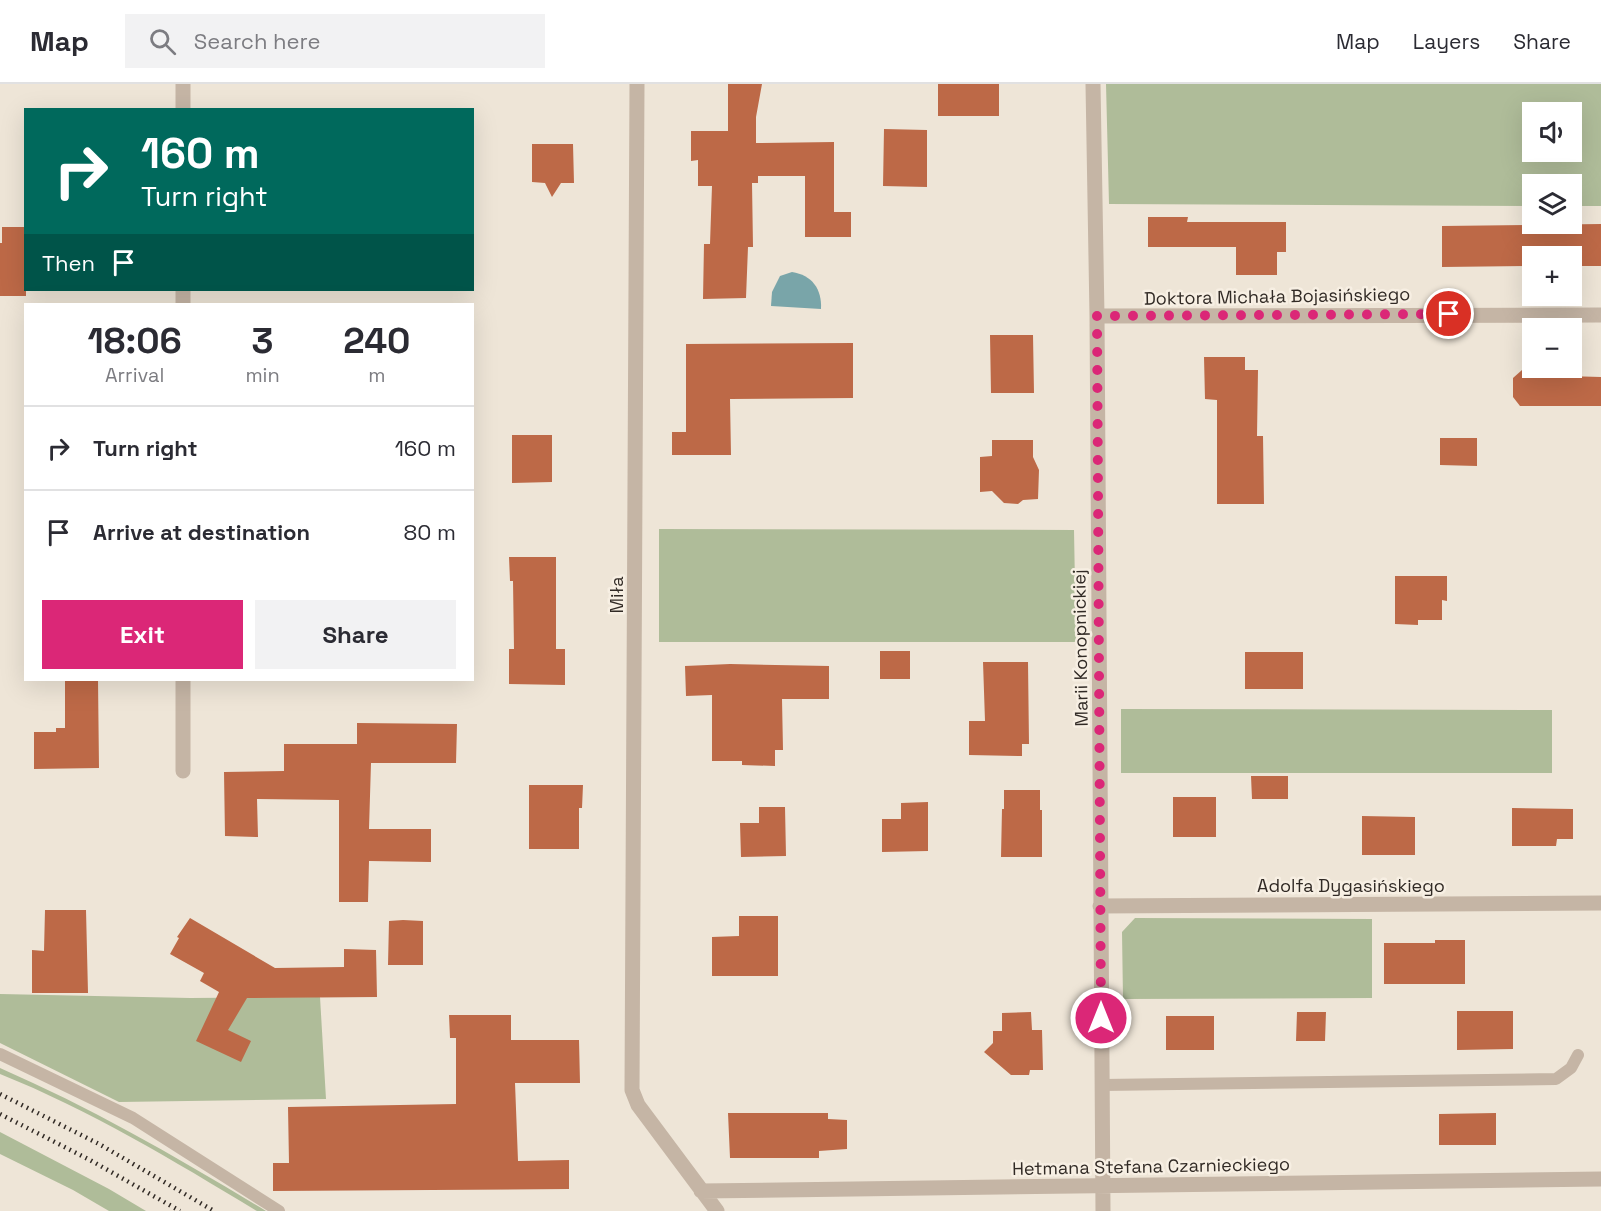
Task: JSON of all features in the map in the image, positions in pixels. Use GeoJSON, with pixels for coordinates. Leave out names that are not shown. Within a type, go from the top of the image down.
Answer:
{"type":"FeatureCollection","features":[{"type":"Feature","properties":{"kind":"street"},"geometry":{"type":"LineString","coordinates":[[183,84],[183,108]]}},
{"type":"Feature","properties":{"kind":"street","name":"Miła"},"geometry":{"type":"LineString","coordinates":[[637,84],[632,1090],[638,1106],[701,1191]]}},
{"type":"Feature","properties":{"kind":"street","name":"Marii Konopnickiej"},"geometry":{"type":"LineString","coordinates":[[1093,84],[1097,316],[1103,1211]]}},
{"type":"Feature","properties":{"kind":"street","name":"Doktora Michała Bojasińskiego"},"geometry":{"type":"LineString","coordinates":[[1097,316],[1601,315]]}},
{"type":"Feature","properties":{"kind":"street"},"geometry":{"type":"LineString","coordinates":[[183,681],[183,771]]}},
{"type":"Feature","properties":{"kind":"street","name":"Adolfa Dygasińskiego"},"geometry":{"type":"LineString","coordinates":[[1100,906],[1601,903]]}},
{"type":"Feature","properties":{"kind":"street","name":"Hetmana Stefana Czarnieckiego"},"geometry":{"type":"LineString","coordinates":[[701,1191],[1601,1179]]}},
{"type":"Feature","properties":{"kind":"street"},"geometry":{"type":"LineString","coordinates":[[701,1191],[717,1211]]}},
{"type":"Feature","properties":{"kind":"lane"},"geometry":{"type":"LineString","coordinates":[[0,1054],[133,1118],[279,1211]]}},
{"type":"Feature","properties":{"kind":"lane"},"geometry":{"type":"LineString","coordinates":[[1102,1085],[1556,1079],[1571,1068],[1578,1055]]}},
{"type":"Feature","properties":{"kind":"green space"},"geometry":{"type":"Polygon","coordinates":[[[1106,84],[1601,84],[1601,206],[1582,206],[1582,174],[1522,174],[1522,206],[1109,204],[1106,84]]]}},
{"type":"Feature","properties":{"kind":"green space"},"geometry":{"type":"Polygon","coordinates":[[[659,529],[1074,530],[1076,642],[659,642],[659,529]]]}},
{"type":"Feature","properties":{"kind":"green space"},"geometry":{"type":"Polygon","coordinates":[[[1121,709],[1552,710],[1552,773],[1121,773],[1121,709]]]}},
{"type":"Feature","properties":{"kind":"green space"},"geometry":{"type":"Polygon","coordinates":[[[1135,918],[1372,919],[1372,998],[1123,999],[1122,932],[1135,918]]]}},
{"type":"Feature","properties":{"kind":"green space"},"geometry":{"type":"Polygon","coordinates":[[[0,994],[190,998],[320,997],[326,1099],[119,1102],[0,1043],[0,994]]]}},
{"type":"Feature","properties":{"kind":"green space"},"geometry":{"type":"Polygon","coordinates":[[[0,1068],[135,1135],[266,1211],[257,1211],[99,1120],[0,1074],[0,1068]]]}},
{"type":"Feature","properties":{"kind":"green space"},"geometry":{"type":"Polygon","coordinates":[[[0,1132],[146,1211],[109,1211],[73,1190],[0,1154],[0,1132]]]}},
{"type":"Feature","properties":{"kind":"water"},"geometry":{"type":"Polygon","coordinates":[[[792,272],[805,276],[818,289],[821,309],[771,306],[772,292],[780,276],[792,272]]]}},
{"type":"Feature","properties":{"kind":"building"},"geometry":{"type":"Polygon","coordinates":[[[728,84],[762,84],[756,117],[756,143],[834,142],[834,212],[851,212],[851,237],[805,237],[805,176],[758,176],[758,183],[752,183],[753,247],[748,247],[746,298],[703,299],[704,244],[710,244],[712,186],[698,186],[698,160],[691,161],[691,131],[728,131],[728,84]]]}},
{"type":"Feature","properties":{"kind":"building"},"geometry":{"type":"Polygon","coordinates":[[[938,84],[999,84],[999,116],[938,116],[938,84]]]}},
{"type":"Feature","properties":{"kind":"building"},"geometry":{"type":"Polygon","coordinates":[[[884,129],[927,130],[927,187],[883,186],[884,129]]]}},
{"type":"Feature","properties":{"kind":"building"},"geometry":{"type":"Polygon","coordinates":[[[532,144],[573,144],[574,183],[561,183],[552,197],[545,183],[532,182],[532,144]]]}},
{"type":"Feature","properties":{"kind":"building"},"geometry":{"type":"Polygon","coordinates":[[[1148,217],[1188,217],[1187,222],[1286,222],[1286,252],[1277,252],[1277,275],[1236,275],[1236,247],[1148,247],[1148,217]]]}},
{"type":"Feature","properties":{"kind":"building"},"geometry":{"type":"Polygon","coordinates":[[[1582,224],[1601,224],[1601,266],[1582,266],[1582,246],[1522,246],[1522,266],[1442,267],[1442,226],[1522,225],[1522,234],[1582,234],[1582,224]]]}},
{"type":"Feature","properties":{"kind":"building"},"geometry":{"type":"Polygon","coordinates":[[[2,227],[24,227],[24,291],[26,291],[26,296],[0,296],[0,243],[2,243],[2,227]]]}},
{"type":"Feature","properties":{"kind":"building"},"geometry":{"type":"Polygon","coordinates":[[[990,335],[1033,335],[1034,393],[991,393],[990,335]]]}},
{"type":"Feature","properties":{"kind":"building"},"geometry":{"type":"Polygon","coordinates":[[[853,343],[853,398],[730,399],[731,455],[672,455],[672,432],[686,432],[686,344],[853,343]]]}},
{"type":"Feature","properties":{"kind":"building"},"geometry":{"type":"Polygon","coordinates":[[[1204,357],[1245,357],[1245,370],[1258,370],[1257,436],[1263,436],[1264,504],[1217,504],[1217,400],[1205,399],[1204,357]]]}},
{"type":"Feature","properties":{"kind":"building"},"geometry":{"type":"Polygon","coordinates":[[[1522,370],[1522,378],[1601,377],[1601,406],[1520,406],[1513,397],[1513,378],[1522,370]]]}},
{"type":"Feature","properties":{"kind":"building"},"geometry":{"type":"Polygon","coordinates":[[[512,435],[552,435],[552,482],[512,483],[512,435]]]}},
{"type":"Feature","properties":{"kind":"building"},"geometry":{"type":"Polygon","coordinates":[[[1440,438],[1477,438],[1477,466],[1440,465],[1440,438]]]}},
{"type":"Feature","properties":{"kind":"building"},"geometry":{"type":"Polygon","coordinates":[[[992,440],[1033,440],[1033,457],[1039,470],[1038,499],[1023,500],[1018,504],[1004,503],[992,491],[980,492],[980,457],[992,456],[992,440]]]}},
{"type":"Feature","properties":{"kind":"building"},"geometry":{"type":"Polygon","coordinates":[[[509,557],[556,557],[556,649],[565,649],[565,685],[509,684],[509,649],[514,649],[513,581],[510,581],[509,557]]]}},
{"type":"Feature","properties":{"kind":"building"},"geometry":{"type":"Polygon","coordinates":[[[1395,576],[1447,576],[1447,601],[1442,600],[1442,620],[1418,620],[1418,625],[1395,624],[1395,576]]]}},
{"type":"Feature","properties":{"kind":"building"},"geometry":{"type":"Polygon","coordinates":[[[880,651],[910,651],[910,679],[880,679],[880,651]]]}},
{"type":"Feature","properties":{"kind":"building"},"geometry":{"type":"Polygon","coordinates":[[[1245,652],[1303,652],[1303,689],[1245,689],[1245,652]]]}},
{"type":"Feature","properties":{"kind":"building"},"geometry":{"type":"Polygon","coordinates":[[[983,662],[1028,662],[1029,744],[1022,744],[1022,756],[969,755],[969,721],[985,721],[983,662]]]}},
{"type":"Feature","properties":{"kind":"building"},"geometry":{"type":"Polygon","coordinates":[[[730,664],[829,666],[829,699],[782,699],[783,750],[775,750],[775,766],[742,765],[742,761],[712,761],[712,695],[686,696],[685,666],[730,664]]]}},
{"type":"Feature","properties":{"kind":"building"},"geometry":{"type":"Polygon","coordinates":[[[65,681],[98,681],[99,768],[34,769],[34,732],[56,732],[56,728],[65,728],[65,681]]]}},
{"type":"Feature","properties":{"kind":"building"},"geometry":{"type":"Polygon","coordinates":[[[357,723],[457,724],[456,763],[371,763],[369,829],[431,829],[431,862],[369,861],[368,902],[339,902],[339,800],[257,799],[258,837],[225,836],[224,772],[284,771],[284,744],[357,744],[357,723]]]}},
{"type":"Feature","properties":{"kind":"building"},"geometry":{"type":"Polygon","coordinates":[[[1251,776],[1288,776],[1288,799],[1252,799],[1251,776]]]}},
{"type":"Feature","properties":{"kind":"building"},"geometry":{"type":"Polygon","coordinates":[[[529,785],[583,785],[582,808],[579,808],[579,849],[529,849],[529,785]]]}},
{"type":"Feature","properties":{"kind":"building"},"geometry":{"type":"Polygon","coordinates":[[[1004,790],[1040,790],[1042,857],[1001,857],[1004,790]]]}},
{"type":"Feature","properties":{"kind":"building"},"geometry":{"type":"Polygon","coordinates":[[[1173,797],[1216,797],[1216,837],[1173,837],[1173,797]]]}},
{"type":"Feature","properties":{"kind":"building"},"geometry":{"type":"Polygon","coordinates":[[[928,802],[928,851],[882,852],[882,819],[901,819],[901,803],[928,802]]]}},
{"type":"Feature","properties":{"kind":"building"},"geometry":{"type":"Polygon","coordinates":[[[759,807],[785,807],[786,856],[741,857],[740,823],[759,823],[759,807]]]}},
{"type":"Feature","properties":{"kind":"building"},"geometry":{"type":"Polygon","coordinates":[[[1512,808],[1573,809],[1573,839],[1557,839],[1556,846],[1512,846],[1512,808]]]}},
{"type":"Feature","properties":{"kind":"building"},"geometry":{"type":"Polygon","coordinates":[[[1362,816],[1415,817],[1415,855],[1362,855],[1362,816]]]}},
{"type":"Feature","properties":{"kind":"building"},"geometry":{"type":"Polygon","coordinates":[[[45,910],[86,910],[88,993],[32,993],[32,950],[44,951],[45,910]]]}},
{"type":"Feature","properties":{"kind":"building"},"geometry":{"type":"Polygon","coordinates":[[[739,916],[778,916],[778,976],[712,976],[712,937],[739,936],[739,916]]]}},
{"type":"Feature","properties":{"kind":"building"},"geometry":{"type":"Polygon","coordinates":[[[190,918],[275,968],[344,967],[344,949],[376,950],[377,997],[247,998],[228,1030],[251,1041],[241,1062],[196,1041],[219,992],[200,981],[204,973],[170,954],[179,938],[177,937],[190,918]]]}},
{"type":"Feature","properties":{"kind":"building"},"geometry":{"type":"Polygon","coordinates":[[[389,921],[423,921],[423,965],[388,965],[389,921]]]}},
{"type":"Feature","properties":{"kind":"building"},"geometry":{"type":"Polygon","coordinates":[[[1435,940],[1465,940],[1465,984],[1384,984],[1384,943],[1435,943],[1435,940]]]}},
{"type":"Feature","properties":{"kind":"building"},"geometry":{"type":"Polygon","coordinates":[[[1457,1011],[1513,1011],[1513,1049],[1457,1050],[1457,1011]]]}},
{"type":"Feature","properties":{"kind":"building"},"geometry":{"type":"Polygon","coordinates":[[[1031,1012],[1032,1030],[1042,1030],[1043,1070],[1030,1070],[1029,1075],[1011,1075],[984,1052],[993,1043],[993,1031],[1002,1031],[1002,1013],[1031,1012]]]}},
{"type":"Feature","properties":{"kind":"building"},"geometry":{"type":"Polygon","coordinates":[[[1297,1012],[1326,1012],[1325,1041],[1296,1041],[1297,1012]]]}},
{"type":"Feature","properties":{"kind":"building"},"geometry":{"type":"Polygon","coordinates":[[[449,1015],[511,1015],[511,1040],[579,1040],[580,1083],[515,1083],[518,1161],[569,1160],[569,1189],[273,1191],[273,1163],[289,1163],[288,1107],[456,1104],[456,1038],[450,1038],[449,1015]]]}},
{"type":"Feature","properties":{"kind":"building"},"geometry":{"type":"Polygon","coordinates":[[[1166,1016],[1214,1016],[1214,1050],[1166,1050],[1166,1016]]]}},
{"type":"Feature","properties":{"kind":"building"},"geometry":{"type":"Polygon","coordinates":[[[728,1113],[828,1113],[828,1119],[847,1120],[847,1149],[819,1151],[819,1158],[730,1158],[728,1113]]]}},
{"type":"Feature","properties":{"kind":"building"},"geometry":{"type":"Polygon","coordinates":[[[1496,1113],[1496,1145],[1439,1145],[1439,1114],[1496,1113]]]}},
{"type":"Feature","properties":{"kind":"railway"},"geometry":{"type":"LineString","coordinates":[[0,1094],[99,1144],[214,1211]]}},
{"type":"Feature","properties":{"kind":"railway"},"geometry":{"type":"LineString","coordinates":[[0,1114],[90,1160],[180,1211]]}},
{"type":"Feature","properties":{"kind":"route"},"geometry":{"type":"LineString","coordinates":[[1101,1018],[1097,316],[1449,314]]}}]}
